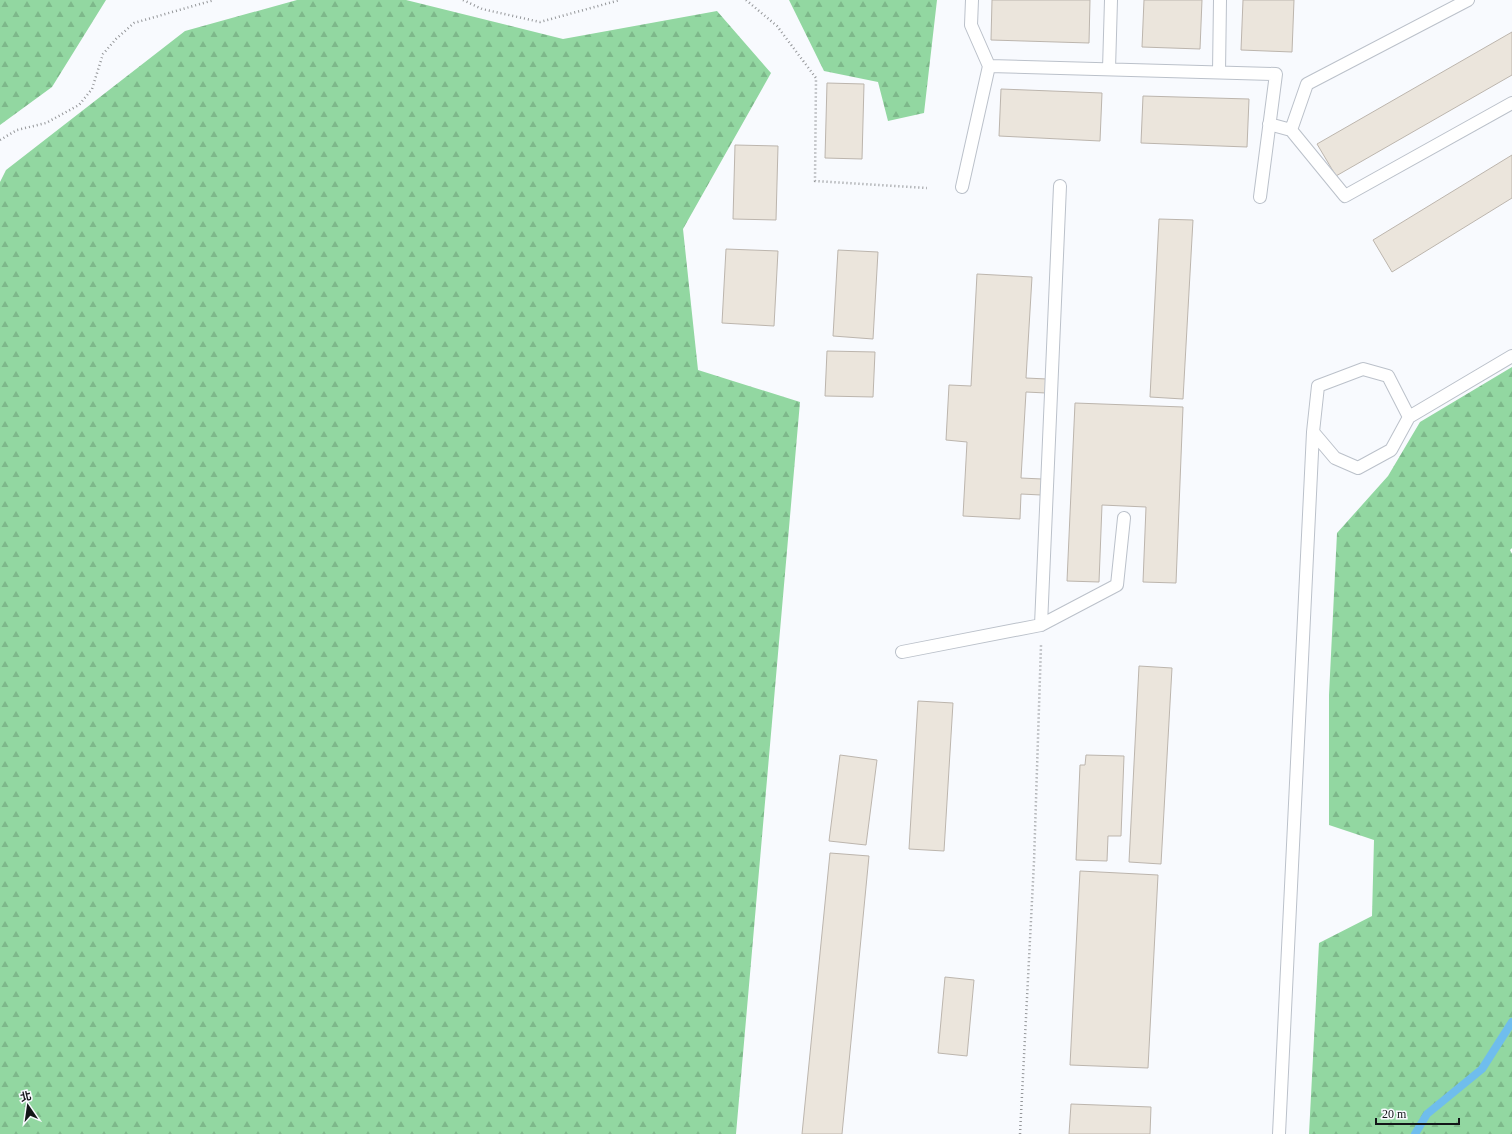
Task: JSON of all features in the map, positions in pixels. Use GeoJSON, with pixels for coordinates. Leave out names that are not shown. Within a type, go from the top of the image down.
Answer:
{"type":"FeatureCollection","features":[{"type":"Feature","properties":{"kind":"lane"},"geometry":{"type":"LineString","coordinates":[[962,187],[989,66],[971,25],[972,0]]}},
{"type":"Feature","properties":{"kind":"lane"},"geometry":{"type":"LineString","coordinates":[[1109,69],[1111,0]]}},
{"type":"Feature","properties":{"kind":"lane"},"geometry":{"type":"LineString","coordinates":[[1219,72],[1220,0]]}},
{"type":"Feature","properties":{"kind":"lane"},"geometry":{"type":"LineString","coordinates":[[1291,130],[1307,84],[1468,0]]}},
{"type":"Feature","properties":{"kind":"lane"},"geometry":{"type":"LineString","coordinates":[[989,66],[1276,74],[1260,197]]}},
{"type":"Feature","properties":{"kind":"lane"},"geometry":{"type":"LineString","coordinates":[[1269,124],[1291,130],[1345,196],[1512,103]]}},
{"type":"Feature","properties":{"kind":"lane"},"geometry":{"type":"LineString","coordinates":[[1041,625],[1060,186]]}},
{"type":"Feature","properties":{"kind":"lane"},"geometry":{"type":"LineString","coordinates":[[1314,432],[1335,458],[1358,468],[1391,450],[1409,417],[1512,356]]}},
{"type":"Feature","properties":{"kind":"lane"},"geometry":{"type":"LineString","coordinates":[[1279,1134],[1314,432],[1318,386],[1362,369],[1388,376],[1409,417]]}},
{"type":"Feature","properties":{"kind":"lane"},"geometry":{"type":"LineString","coordinates":[[902,652],[1041,625],[1117,585],[1124,518]]}},
{"type":"Feature","properties":{"kind":"path"},"geometry":{"type":"LineString","coordinates":[[0,140],[17,130],[46,123],[79,105],[92,89],[103,54],[116,38],[134,24],[214,0]]}},
{"type":"Feature","properties":{"kind":"path"},"geometry":{"type":"LineString","coordinates":[[463,0],[482,8],[540,22],[620,0]]}},
{"type":"Feature","properties":{"kind":"path"},"geometry":{"type":"LineString","coordinates":[[746,0],[777,26],[816,78],[815,181],[927,188]]}},
{"type":"Feature","properties":{"kind":"path"},"geometry":{"type":"LineString","coordinates":[[1020,1134],[1034,862],[1041,625]]}},
{"type":"Feature","properties":{"kind":"green space"},"geometry":{"type":"Polygon","coordinates":[[[0,0],[106,0],[52,87],[0,125],[0,0]]]}},
{"type":"Feature","properties":{"kind":"green space"},"geometry":{"type":"Polygon","coordinates":[[[297,0],[406,0],[563,39],[717,11],[771,73],[683,229],[698,370],[800,402],[736,1134],[0,1134],[0,182],[6,170],[185,31],[297,0]]]}},
{"type":"Feature","properties":{"kind":"green space"},"geometry":{"type":"Polygon","coordinates":[[[789,0],[937,0],[924,113],[888,121],[878,82],[824,71],[789,0]]]}},
{"type":"Feature","properties":{"kind":"green space"},"geometry":{"type":"Polygon","coordinates":[[[1512,367],[1512,548],[1510,550],[1512,554],[1512,1134],[1309,1134],[1319,943],[1372,916],[1374,840],[1329,825],[1329,695],[1337,533],[1388,476],[1420,422],[1512,367]]]}},
{"type":"Feature","properties":{"kind":"building"},"geometry":{"type":"Polygon","coordinates":[[[992,0],[1090,0],[1089,43],[991,40],[992,0]]]}},
{"type":"Feature","properties":{"kind":"building"},"geometry":{"type":"Polygon","coordinates":[[[1144,0],[1202,0],[1200,49],[1142,47],[1144,0]]]}},
{"type":"Feature","properties":{"kind":"building"},"geometry":{"type":"Polygon","coordinates":[[[1243,0],[1294,0],[1292,52],[1241,50],[1243,0]]]}},
{"type":"Feature","properties":{"kind":"building"},"geometry":{"type":"Polygon","coordinates":[[[1512,32],[1512,75],[1336,176],[1317,144],[1512,32]]]}},
{"type":"Feature","properties":{"kind":"building"},"geometry":{"type":"Polygon","coordinates":[[[827,83],[864,84],[862,159],[825,158],[827,83]]]}},
{"type":"Feature","properties":{"kind":"building"},"geometry":{"type":"Polygon","coordinates":[[[1001,89],[1102,93],[1100,141],[999,136],[1001,89]]]}},
{"type":"Feature","properties":{"kind":"building"},"geometry":{"type":"Polygon","coordinates":[[[1143,96],[1249,99],[1247,147],[1141,143],[1143,96]]]}},
{"type":"Feature","properties":{"kind":"building"},"geometry":{"type":"Polygon","coordinates":[[[735,145],[778,146],[776,220],[733,219],[735,145]]]}},
{"type":"Feature","properties":{"kind":"building"},"geometry":{"type":"Polygon","coordinates":[[[1512,155],[1512,198],[1392,272],[1373,240],[1512,155]]]}},
{"type":"Feature","properties":{"kind":"building"},"geometry":{"type":"Polygon","coordinates":[[[1159,219],[1193,220],[1183,399],[1150,397],[1159,219]]]}},
{"type":"Feature","properties":{"kind":"building"},"geometry":{"type":"Polygon","coordinates":[[[726,249],[778,251],[774,326],[722,323],[726,249]]]}},
{"type":"Feature","properties":{"kind":"building"},"geometry":{"type":"Polygon","coordinates":[[[838,250],[878,252],[873,339],[833,336],[838,250]]]}},
{"type":"Feature","properties":{"kind":"building"},"geometry":{"type":"Polygon","coordinates":[[[977,274],[1032,277],[1026,378],[1047,379],[1046,393],[1026,392],[1021,478],[1042,479],[1041,495],[1021,494],[1020,519],[963,516],[967,442],[946,440],[949,385],[971,386],[977,274]]]}},
{"type":"Feature","properties":{"kind":"building"},"geometry":{"type":"Polygon","coordinates":[[[827,351],[875,352],[873,397],[825,396],[827,351]]]}},
{"type":"Feature","properties":{"kind":"building"},"geometry":{"type":"Polygon","coordinates":[[[1075,403],[1183,407],[1176,583],[1143,582],[1146,507],[1102,505],[1099,582],[1067,581],[1075,403]]]}},
{"type":"Feature","properties":{"kind":"building"},"geometry":{"type":"Polygon","coordinates":[[[1139,666],[1172,668],[1161,864],[1129,862],[1139,666]]]}},
{"type":"Feature","properties":{"kind":"building"},"geometry":{"type":"Polygon","coordinates":[[[918,701],[953,703],[944,851],[909,849],[918,701]]]}},
{"type":"Feature","properties":{"kind":"building"},"geometry":{"type":"Polygon","coordinates":[[[840,755],[877,760],[866,845],[829,841],[840,755]]]}},
{"type":"Feature","properties":{"kind":"building"},"geometry":{"type":"Polygon","coordinates":[[[1086,755],[1124,756],[1121,836],[1108,836],[1107,861],[1076,860],[1080,765],[1085,765],[1086,755]]]}},
{"type":"Feature","properties":{"kind":"building"},"geometry":{"type":"Polygon","coordinates":[[[830,853],[869,856],[842,1134],[802,1134],[830,853]]]}},
{"type":"Feature","properties":{"kind":"building"},"geometry":{"type":"Polygon","coordinates":[[[1080,871],[1158,875],[1148,1068],[1070,1065],[1080,871]]]}},
{"type":"Feature","properties":{"kind":"building"},"geometry":{"type":"Polygon","coordinates":[[[945,977],[974,980],[967,1056],[938,1053],[945,977]]]}},
{"type":"Feature","properties":{"kind":"building"},"geometry":{"type":"Polygon","coordinates":[[[1071,1104],[1151,1107],[1150,1134],[1069,1134],[1071,1104]]]}},
{"type":"Feature","properties":{"kind":"waterway"},"geometry":{"type":"LineString","coordinates":[[1415,1134],[1427,1114],[1482,1069],[1512,1022]]}}]}
